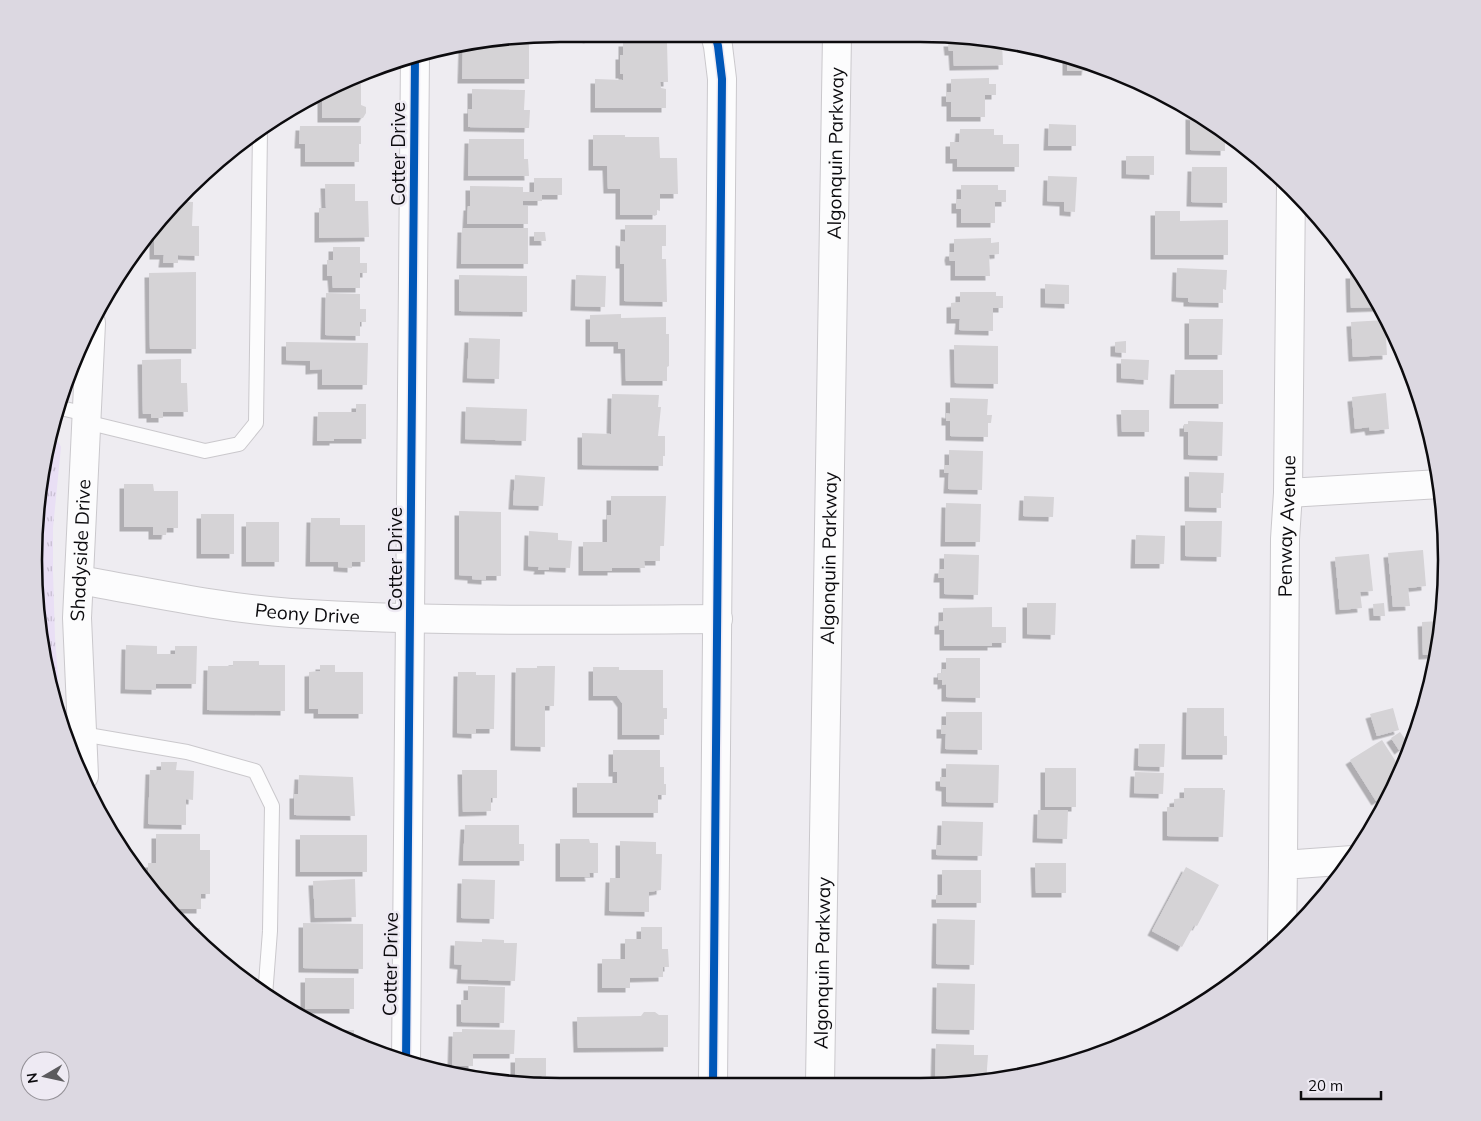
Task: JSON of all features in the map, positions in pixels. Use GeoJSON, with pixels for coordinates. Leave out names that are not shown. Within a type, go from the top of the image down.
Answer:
{"type":"FeatureCollection","features":[{"type":"Feature","properties":{"kind":"street"},"geometry":{"type":"LineString","coordinates":[[713,1078],[722,79],[717,42]]}},
{"type":"Feature","properties":{"kind":"street","name":"Algonquin Parkway"},"geometry":{"type":"LineString","coordinates":[[820,1078],[837,42]]}},
{"type":"Feature","properties":{"kind":"street","name":"Cotter Drive"},"geometry":{"type":"LineString","coordinates":[[406,1055],[415,63]]}},
{"type":"Feature","properties":{"kind":"street","name":"Penway Avenue"},"geometry":{"type":"LineString","coordinates":[[1282,931],[1285,559],[1288,493],[1291,198]]}},
{"type":"Feature","properties":{"kind":"street","name":"Shadyside Drive"},"geometry":{"type":"LineString","coordinates":[[83,762],[77,618],[79,580],[78,415],[87,350]]}},
{"type":"Feature","properties":{"kind":"street"},"geometry":{"type":"LineString","coordinates":[[1288,493],[1433,484]]}},
{"type":"Feature","properties":{"kind":"street","name":"Peony Drive"},"geometry":{"type":"LineString","coordinates":[[79,580],[229,606],[290,613],[442,620],[718,619]]}},
{"type":"Feature","properties":{"kind":"street"},"geometry":{"type":"LineString","coordinates":[[1283,865],[1342,861]]}},
{"type":"Feature","properties":{"kind":"lane"},"geometry":{"type":"LineString","coordinates":[[78,415],[205,451],[239,444],[256,423],[260,139]]}},
{"type":"Feature","properties":{"kind":"lane"},"geometry":{"type":"LineString","coordinates":[[82,734],[187,752],[255,771],[272,806],[270,931],[266,986]]}},
{"type":"Feature","properties":{"kind":"green space"},"geometry":{"type":"Polygon","coordinates":[[[57,439],[61,447],[53,528],[55,637],[59,691],[47,628],[42,560],[47,493],[57,439]]]}},
{"type":"Feature","properties":{"kind":"building"},"geometry":{"type":"Polygon","coordinates":[[[623,42],[667,42],[668,82],[660,82],[661,88],[666,89],[666,108],[595,108],[595,79],[623,80],[623,74],[620,74],[620,55],[623,55],[623,42]]]}},
{"type":"Feature","properties":{"kind":"building"},"geometry":{"type":"Polygon","coordinates":[[[529,44],[529,79],[462,79],[463,51],[529,44]]]}},
{"type":"Feature","properties":{"kind":"building"},"geometry":{"type":"Polygon","coordinates":[[[948,44],[1002,49],[1003,65],[954,66],[953,51],[949,51],[948,44]]]}},
{"type":"Feature","properties":{"kind":"building"},"geometry":{"type":"Polygon","coordinates":[[[1067,64],[1086,70],[1086,71],[1067,71],[1067,64]]]}},
{"type":"Feature","properties":{"kind":"building"},"geometry":{"type":"Polygon","coordinates":[[[989,78],[989,84],[996,84],[996,95],[985,95],[985,117],[951,117],[951,102],[946,102],[946,92],[951,92],[951,79],[989,78]]]}},
{"type":"Feature","properties":{"kind":"building"},"geometry":{"type":"Polygon","coordinates":[[[361,84],[361,105],[366,107],[366,113],[363,118],[322,118],[322,101],[361,84]]]}},
{"type":"Feature","properties":{"kind":"building"},"geometry":{"type":"Polygon","coordinates":[[[472,89],[525,90],[524,110],[530,110],[529,128],[468,127],[468,109],[472,109],[472,89]]]}},
{"type":"Feature","properties":{"kind":"building"},"geometry":{"type":"Polygon","coordinates":[[[1190,118],[1225,142],[1225,151],[1190,150],[1190,118]]]}},
{"type":"Feature","properties":{"kind":"building"},"geometry":{"type":"Polygon","coordinates":[[[1049,124],[1076,125],[1076,146],[1048,146],[1049,124]]]}},
{"type":"Feature","properties":{"kind":"building"},"geometry":{"type":"Polygon","coordinates":[[[300,126],[361,126],[359,162],[305,162],[305,144],[299,144],[300,126]]]}},
{"type":"Feature","properties":{"kind":"building"},"geometry":{"type":"Polygon","coordinates":[[[960,129],[994,129],[994,135],[1003,135],[1003,144],[1019,144],[1019,167],[957,167],[957,159],[950,159],[950,142],[959,142],[960,129]]]}},
{"type":"Feature","properties":{"kind":"building"},"geometry":{"type":"Polygon","coordinates":[[[593,135],[659,137],[660,158],[677,158],[678,194],[660,194],[660,211],[657,210],[657,215],[620,215],[620,189],[608,189],[607,166],[593,166],[593,135]]]}},
{"type":"Feature","properties":{"kind":"building"},"geometry":{"type":"Polygon","coordinates":[[[469,139],[524,139],[524,159],[528,159],[529,176],[468,176],[469,139]]]}},
{"type":"Feature","properties":{"kind":"building"},"geometry":{"type":"Polygon","coordinates":[[[1126,156],[1154,156],[1154,175],[1126,174],[1126,156]]]}},
{"type":"Feature","properties":{"kind":"building"},"geometry":{"type":"Polygon","coordinates":[[[1192,167],[1227,167],[1227,203],[1191,202],[1192,167]]]}},
{"type":"Feature","properties":{"kind":"building"},"geometry":{"type":"Polygon","coordinates":[[[1048,176],[1077,177],[1075,212],[1064,211],[1064,202],[1047,201],[1048,176]]]}},
{"type":"Feature","properties":{"kind":"building"},"geometry":{"type":"Polygon","coordinates":[[[534,178],[562,178],[562,195],[542,195],[542,201],[523,201],[523,206],[528,206],[528,224],[467,224],[468,206],[470,206],[470,186],[523,187],[523,192],[534,192],[534,178]]]}},
{"type":"Feature","properties":{"kind":"building"},"geometry":{"type":"Polygon","coordinates":[[[325,184],[355,184],[355,201],[368,201],[369,237],[319,238],[319,208],[326,208],[325,184]]]}},
{"type":"Feature","properties":{"kind":"building"},"geometry":{"type":"Polygon","coordinates":[[[961,185],[998,185],[998,190],[1006,190],[1006,202],[995,202],[995,223],[961,223],[961,209],[956,209],[956,199],[961,199],[961,185]]]}},
{"type":"Feature","properties":{"kind":"building"},"geometry":{"type":"Polygon","coordinates":[[[187,202],[193,202],[192,226],[199,226],[199,256],[178,255],[178,263],[163,263],[164,255],[154,255],[154,240],[187,202]]]}},
{"type":"Feature","properties":{"kind":"building"},"geometry":{"type":"Polygon","coordinates":[[[1155,211],[1180,211],[1180,221],[1228,220],[1228,255],[1155,255],[1155,211]]]}},
{"type":"Feature","properties":{"kind":"building"},"geometry":{"type":"Polygon","coordinates":[[[625,225],[666,225],[666,246],[662,246],[662,259],[666,259],[667,302],[624,301],[624,264],[620,264],[620,241],[625,242],[625,225]]]}},
{"type":"Feature","properties":{"kind":"building"},"geometry":{"type":"Polygon","coordinates":[[[462,228],[528,228],[528,264],[461,264],[462,228]]]}},
{"type":"Feature","properties":{"kind":"building"},"geometry":{"type":"Polygon","coordinates":[[[534,232],[545,232],[546,241],[534,241],[534,232]]]}},
{"type":"Feature","properties":{"kind":"building"},"geometry":{"type":"Polygon","coordinates":[[[991,238],[991,243],[999,242],[999,254],[989,255],[990,276],[955,276],[955,261],[950,261],[949,256],[950,252],[954,252],[954,239],[991,238]]]}},
{"type":"Feature","properties":{"kind":"building"},"geometry":{"type":"Polygon","coordinates":[[[333,247],[360,247],[360,263],[367,263],[367,273],[360,273],[360,288],[333,288],[332,276],[327,276],[327,260],[333,260],[333,247]]]}},
{"type":"Feature","properties":{"kind":"building"},"geometry":{"type":"Polygon","coordinates":[[[1177,268],[1227,270],[1226,290],[1223,289],[1223,303],[1188,302],[1188,298],[1176,297],[1177,268]]]}},
{"type":"Feature","properties":{"kind":"building"},"geometry":{"type":"Polygon","coordinates":[[[196,272],[196,349],[150,349],[149,273],[196,272]]]}},
{"type":"Feature","properties":{"kind":"building"},"geometry":{"type":"Polygon","coordinates":[[[1350,274],[1372,307],[1351,308],[1350,274]]]}},
{"type":"Feature","properties":{"kind":"building"},"geometry":{"type":"Polygon","coordinates":[[[459,275],[527,276],[527,312],[459,311],[459,275]]]}},
{"type":"Feature","properties":{"kind":"building"},"geometry":{"type":"Polygon","coordinates":[[[576,275],[606,276],[605,307],[575,306],[576,275]]]}},
{"type":"Feature","properties":{"kind":"building"},"geometry":{"type":"Polygon","coordinates":[[[1045,284],[1069,285],[1069,304],[1045,303],[1045,284]]]}},
{"type":"Feature","properties":{"kind":"building"},"geometry":{"type":"Polygon","coordinates":[[[960,292],[996,292],[996,296],[1003,296],[1003,308],[993,308],[993,331],[959,330],[960,319],[951,319],[951,303],[960,302],[960,292]]]}},
{"type":"Feature","properties":{"kind":"building"},"geometry":{"type":"Polygon","coordinates":[[[326,293],[360,294],[360,309],[366,309],[366,322],[360,322],[360,336],[325,335],[326,293]]]}},
{"type":"Feature","properties":{"kind":"building"},"geometry":{"type":"Polygon","coordinates":[[[621,314],[621,318],[666,317],[666,334],[669,334],[667,381],[626,381],[625,349],[618,349],[618,342],[590,342],[590,315],[621,314]]]}},
{"type":"Feature","properties":{"kind":"building"},"geometry":{"type":"Polygon","coordinates":[[[1189,319],[1223,319],[1222,355],[1189,355],[1189,319]]]}},
{"type":"Feature","properties":{"kind":"building"},"geometry":{"type":"Polygon","coordinates":[[[1379,320],[1386,333],[1387,355],[1353,357],[1351,322],[1379,320]]]}},
{"type":"Feature","properties":{"kind":"building"},"geometry":{"type":"Polygon","coordinates":[[[469,338],[500,339],[499,379],[467,378],[469,338]]]}},
{"type":"Feature","properties":{"kind":"building"},"geometry":{"type":"Polygon","coordinates":[[[1126,341],[1126,353],[1115,352],[1115,342],[1126,341]]]}},
{"type":"Feature","properties":{"kind":"building"},"geometry":{"type":"Polygon","coordinates":[[[286,342],[368,343],[367,385],[322,385],[322,369],[310,370],[310,361],[286,360],[286,342]]]}},
{"type":"Feature","properties":{"kind":"building"},"geometry":{"type":"Polygon","coordinates":[[[954,345],[998,346],[998,384],[955,383],[954,345]]]}},
{"type":"Feature","properties":{"kind":"building"},"geometry":{"type":"Polygon","coordinates":[[[181,359],[181,383],[187,383],[188,412],[163,412],[163,418],[151,418],[151,414],[143,414],[142,360],[181,359]]]}},
{"type":"Feature","properties":{"kind":"building"},"geometry":{"type":"Polygon","coordinates":[[[1121,359],[1149,360],[1148,380],[1121,378],[1121,359]]]}},
{"type":"Feature","properties":{"kind":"building"},"geometry":{"type":"Polygon","coordinates":[[[1175,370],[1223,370],[1223,404],[1174,404],[1175,370]]]}},
{"type":"Feature","properties":{"kind":"building"},"geometry":{"type":"Polygon","coordinates":[[[1386,393],[1389,429],[1370,431],[1369,427],[1355,429],[1352,397],[1386,393]]]}},
{"type":"Feature","properties":{"kind":"building"},"geometry":{"type":"Polygon","coordinates":[[[612,394],[659,395],[658,407],[661,407],[658,436],[665,436],[663,466],[582,465],[582,433],[611,434],[612,394]]]}},
{"type":"Feature","properties":{"kind":"building"},"geometry":{"type":"Polygon","coordinates":[[[950,398],[988,399],[987,415],[992,415],[991,423],[988,423],[988,437],[950,436],[950,421],[946,421],[946,413],[950,414],[950,398]]]}},
{"type":"Feature","properties":{"kind":"building"},"geometry":{"type":"Polygon","coordinates":[[[356,404],[366,404],[366,439],[317,441],[318,412],[356,412],[356,404]]]}},
{"type":"Feature","properties":{"kind":"building"},"geometry":{"type":"Polygon","coordinates":[[[466,407],[527,409],[526,441],[465,439],[466,407]]]}},
{"type":"Feature","properties":{"kind":"building"},"geometry":{"type":"Polygon","coordinates":[[[1121,410],[1149,410],[1149,432],[1122,432],[1121,410]]]}},
{"type":"Feature","properties":{"kind":"building"},"geometry":{"type":"Polygon","coordinates":[[[1188,421],[1223,422],[1222,456],[1188,455],[1188,432],[1184,432],[1184,424],[1188,424],[1188,421]]]}},
{"type":"Feature","properties":{"kind":"building"},"geometry":{"type":"Polygon","coordinates":[[[949,450],[983,451],[982,490],[948,489],[949,473],[944,473],[944,465],[949,465],[949,450]]]}},
{"type":"Feature","properties":{"kind":"building"},"geometry":{"type":"Polygon","coordinates":[[[1189,472],[1224,473],[1221,508],[1189,507],[1189,472]]]}},
{"type":"Feature","properties":{"kind":"building"},"geometry":{"type":"Polygon","coordinates":[[[515,475],[545,477],[543,506],[513,505],[515,475]]]}},
{"type":"Feature","properties":{"kind":"building"},"geometry":{"type":"Polygon","coordinates":[[[124,484],[153,484],[154,491],[178,491],[178,528],[167,528],[166,535],[153,535],[153,527],[124,527],[124,484]]]}},
{"type":"Feature","properties":{"kind":"building"},"geometry":{"type":"Polygon","coordinates":[[[611,496],[666,496],[664,546],[660,546],[660,561],[644,561],[645,568],[612,568],[612,571],[583,571],[583,542],[607,542],[607,515],[611,515],[611,496]]]}},
{"type":"Feature","properties":{"kind":"building"},"geometry":{"type":"Polygon","coordinates":[[[1024,496],[1054,497],[1053,517],[1023,516],[1024,496]]]}},
{"type":"Feature","properties":{"kind":"building"},"geometry":{"type":"Polygon","coordinates":[[[946,503],[981,504],[980,542],[945,542],[946,503]]]}},
{"type":"Feature","properties":{"kind":"building"},"geometry":{"type":"Polygon","coordinates":[[[459,511],[501,512],[501,576],[486,576],[486,580],[472,579],[472,576],[459,575],[459,511]]]}},
{"type":"Feature","properties":{"kind":"building"},"geometry":{"type":"Polygon","coordinates":[[[201,514],[234,514],[234,554],[201,554],[201,514]]]}},
{"type":"Feature","properties":{"kind":"building"},"geometry":{"type":"Polygon","coordinates":[[[311,518],[340,518],[340,525],[365,525],[365,562],[352,562],[352,568],[338,567],[338,562],[310,562],[311,518]]]}},
{"type":"Feature","properties":{"kind":"building"},"geometry":{"type":"Polygon","coordinates":[[[1185,521],[1222,521],[1221,557],[1185,556],[1185,521]]]}},
{"type":"Feature","properties":{"kind":"building"},"geometry":{"type":"Polygon","coordinates":[[[246,522],[279,522],[279,562],[246,562],[246,522]]]}},
{"type":"Feature","properties":{"kind":"building"},"geometry":{"type":"Polygon","coordinates":[[[529,531],[558,533],[558,540],[572,541],[570,568],[549,567],[549,570],[538,570],[539,567],[528,566],[529,531]]]}},
{"type":"Feature","properties":{"kind":"building"},"geometry":{"type":"Polygon","coordinates":[[[1136,535],[1165,536],[1164,564],[1135,564],[1136,535]]]}},
{"type":"Feature","properties":{"kind":"building"},"geometry":{"type":"Polygon","coordinates":[[[1423,550],[1426,586],[1408,588],[1410,606],[1393,607],[1388,553],[1423,550]]]}},
{"type":"Feature","properties":{"kind":"building"},"geometry":{"type":"Polygon","coordinates":[[[944,554],[979,555],[978,595],[944,594],[944,578],[938,578],[939,569],[944,569],[944,554]]]}},
{"type":"Feature","properties":{"kind":"building"},"geometry":{"type":"Polygon","coordinates":[[[1369,554],[1373,591],[1360,592],[1362,608],[1340,610],[1335,557],[1369,554]]]}},
{"type":"Feature","properties":{"kind":"building"},"geometry":{"type":"Polygon","coordinates":[[[1027,603],[1056,603],[1055,635],[1027,634],[1027,603]]]}},
{"type":"Feature","properties":{"kind":"building"},"geometry":{"type":"Polygon","coordinates":[[[1384,603],[1385,616],[1374,616],[1373,604],[1384,603]]]}},
{"type":"Feature","properties":{"kind":"building"},"geometry":{"type":"Polygon","coordinates":[[[992,607],[992,627],[1006,627],[1006,643],[992,643],[992,646],[944,646],[944,630],[939,630],[939,622],[943,621],[943,608],[992,607]]]}},
{"type":"Feature","properties":{"kind":"building"},"geometry":{"type":"Polygon","coordinates":[[[1435,621],[1430,655],[1423,655],[1422,622],[1435,621]]]}},
{"type":"Feature","properties":{"kind":"building"},"geometry":{"type":"Polygon","coordinates":[[[126,645],[157,646],[157,654],[175,654],[175,646],[197,646],[196,684],[156,684],[156,690],[125,689],[126,645]]]}},
{"type":"Feature","properties":{"kind":"building"},"geometry":{"type":"Polygon","coordinates":[[[946,658],[980,658],[980,698],[946,697],[946,684],[942,685],[942,680],[938,680],[938,673],[942,673],[942,669],[946,669],[946,658]]]}},
{"type":"Feature","properties":{"kind":"building"},"geometry":{"type":"Polygon","coordinates":[[[233,661],[259,661],[259,665],[285,665],[285,711],[207,710],[208,666],[233,666],[233,661]]]}},
{"type":"Feature","properties":{"kind":"building"},"geometry":{"type":"Polygon","coordinates":[[[320,665],[335,665],[335,672],[363,672],[363,714],[318,714],[318,709],[309,709],[309,672],[320,671],[320,665]]]}},
{"type":"Feature","properties":{"kind":"building"},"geometry":{"type":"Polygon","coordinates":[[[537,666],[555,666],[554,706],[545,706],[545,747],[515,746],[516,668],[537,668],[537,666]]]}},
{"type":"Feature","properties":{"kind":"building"},"geometry":{"type":"Polygon","coordinates":[[[593,667],[619,667],[619,670],[663,670],[663,708],[667,708],[667,719],[664,719],[664,735],[622,735],[622,703],[617,696],[593,696],[593,667]]]}},
{"type":"Feature","properties":{"kind":"building"},"geometry":{"type":"Polygon","coordinates":[[[458,672],[476,672],[476,675],[495,675],[494,729],[476,729],[476,734],[457,733],[458,672]]]}},
{"type":"Feature","properties":{"kind":"building"},"geometry":{"type":"Polygon","coordinates":[[[1187,708],[1224,708],[1224,736],[1227,736],[1227,755],[1186,755],[1187,708]]]}},
{"type":"Feature","properties":{"kind":"building"},"geometry":{"type":"Polygon","coordinates":[[[1393,708],[1399,730],[1377,736],[1370,714],[1393,708]]]}},
{"type":"Feature","properties":{"kind":"building"},"geometry":{"type":"Polygon","coordinates":[[[946,712],[982,712],[982,750],[945,749],[946,734],[941,734],[941,725],[946,725],[946,712]]]}},
{"type":"Feature","properties":{"kind":"building"},"geometry":{"type":"Polygon","coordinates":[[[1400,732],[1406,740],[1404,746],[1399,750],[1391,738],[1400,732]]]}},
{"type":"Feature","properties":{"kind":"building"},"geometry":{"type":"Polygon","coordinates":[[[1382,740],[1397,763],[1380,798],[1376,801],[1350,760],[1382,740]]]}},
{"type":"Feature","properties":{"kind":"building"},"geometry":{"type":"Polygon","coordinates":[[[1139,744],[1165,744],[1164,767],[1138,766],[1139,744]]]}},
{"type":"Feature","properties":{"kind":"building"},"geometry":{"type":"Polygon","coordinates":[[[613,750],[660,750],[660,767],[664,767],[666,795],[658,795],[658,813],[577,813],[577,783],[617,783],[617,772],[613,772],[613,750]]]}},
{"type":"Feature","properties":{"kind":"building"},"geometry":{"type":"Polygon","coordinates":[[[161,762],[177,762],[176,770],[194,771],[193,800],[186,799],[186,825],[148,824],[150,770],[161,770],[161,762]]]}},
{"type":"Feature","properties":{"kind":"building"},"geometry":{"type":"Polygon","coordinates":[[[946,764],[999,765],[998,803],[946,802],[946,787],[940,786],[940,777],[946,777],[946,764]]]}},
{"type":"Feature","properties":{"kind":"building"},"geometry":{"type":"Polygon","coordinates":[[[1045,768],[1076,768],[1076,807],[1045,807],[1045,768]]]}},
{"type":"Feature","properties":{"kind":"building"},"geometry":{"type":"Polygon","coordinates":[[[462,770],[497,770],[497,798],[491,798],[491,811],[463,812],[462,770]]]}},
{"type":"Feature","properties":{"kind":"building"},"geometry":{"type":"Polygon","coordinates":[[[1135,772],[1164,773],[1163,794],[1134,793],[1135,772]]]}},
{"type":"Feature","properties":{"kind":"building"},"geometry":{"type":"Polygon","coordinates":[[[299,775],[353,777],[355,816],[294,815],[294,794],[298,794],[299,775]]]}},
{"type":"Feature","properties":{"kind":"building"},"geometry":{"type":"Polygon","coordinates":[[[1184,788],[1223,788],[1225,790],[1223,837],[1167,836],[1167,807],[1174,807],[1174,799],[1184,798],[1184,788]]]}},
{"type":"Feature","properties":{"kind":"building"},"geometry":{"type":"Polygon","coordinates":[[[1038,810],[1068,810],[1067,839],[1037,838],[1038,810]]]}},
{"type":"Feature","properties":{"kind":"building"},"geometry":{"type":"Polygon","coordinates":[[[942,821],[983,822],[982,856],[936,855],[936,845],[941,845],[942,821]]]}},
{"type":"Feature","properties":{"kind":"building"},"geometry":{"type":"Polygon","coordinates":[[[465,825],[519,825],[519,844],[524,844],[524,861],[463,861],[465,825]]]}},
{"type":"Feature","properties":{"kind":"building"},"geometry":{"type":"Polygon","coordinates":[[[156,834],[200,834],[200,850],[210,850],[210,894],[201,894],[201,909],[177,909],[148,873],[148,863],[156,863],[156,834]]]}},
{"type":"Feature","properties":{"kind":"building"},"geometry":{"type":"Polygon","coordinates":[[[300,835],[367,835],[367,872],[300,872],[300,835]]]}},
{"type":"Feature","properties":{"kind":"building"},"geometry":{"type":"Polygon","coordinates":[[[560,839],[589,839],[590,843],[598,843],[598,873],[589,873],[590,877],[560,877],[560,839]]]}},
{"type":"Feature","properties":{"kind":"building"},"geometry":{"type":"Polygon","coordinates":[[[620,841],[656,842],[656,854],[662,854],[661,890],[649,892],[649,912],[609,911],[610,878],[620,878],[620,841]]]}},
{"type":"Feature","properties":{"kind":"building"},"geometry":{"type":"Polygon","coordinates":[[[1035,863],[1066,863],[1066,893],[1036,893],[1035,863]]]}},
{"type":"Feature","properties":{"kind":"building"},"geometry":{"type":"Polygon","coordinates":[[[1186,867],[1219,885],[1197,926],[1194,925],[1182,947],[1152,931],[1186,867]]]}},
{"type":"Feature","properties":{"kind":"building"},"geometry":{"type":"Polygon","coordinates":[[[942,870],[981,870],[981,903],[936,903],[936,895],[942,895],[942,870]]]}},
{"type":"Feature","properties":{"kind":"building"},"geometry":{"type":"Polygon","coordinates":[[[355,879],[356,917],[315,918],[313,881],[355,879]]]}},
{"type":"Feature","properties":{"kind":"building"},"geometry":{"type":"Polygon","coordinates":[[[462,879],[495,880],[494,919],[461,918],[462,879]]]}},
{"type":"Feature","properties":{"kind":"building"},"geometry":{"type":"Polygon","coordinates":[[[937,919],[975,920],[974,965],[936,964],[937,919]]]}},
{"type":"Feature","properties":{"kind":"building"},"geometry":{"type":"Polygon","coordinates":[[[303,923],[363,924],[363,969],[303,968],[303,923]]]}},
{"type":"Feature","properties":{"kind":"building"},"geometry":{"type":"Polygon","coordinates":[[[641,927],[662,927],[662,949],[668,949],[669,967],[663,967],[663,977],[630,978],[630,988],[602,988],[602,959],[625,959],[625,939],[641,939],[641,927]]]}},
{"type":"Feature","properties":{"kind":"building"},"geometry":{"type":"Polygon","coordinates":[[[482,939],[504,940],[504,943],[517,943],[515,981],[461,979],[462,965],[454,964],[455,941],[482,942],[482,939]]]}},
{"type":"Feature","properties":{"kind":"building"},"geometry":{"type":"Polygon","coordinates":[[[305,978],[354,978],[354,1009],[305,1009],[305,978]]]}},
{"type":"Feature","properties":{"kind":"building"},"geometry":{"type":"Polygon","coordinates":[[[937,983],[975,984],[974,1030],[936,1029],[937,983]]]}},
{"type":"Feature","properties":{"kind":"building"},"geometry":{"type":"Polygon","coordinates":[[[468,986],[505,987],[504,1023],[461,1022],[461,1000],[468,1000],[468,986]]]}},
{"type":"Feature","properties":{"kind":"building"},"geometry":{"type":"Polygon","coordinates":[[[644,1012],[668,1015],[668,1047],[578,1048],[577,1017],[641,1016],[644,1012]]]}},
{"type":"Feature","properties":{"kind":"building"},"geometry":{"type":"Polygon","coordinates":[[[462,1029],[515,1030],[514,1054],[473,1054],[473,1066],[452,1066],[453,1032],[462,1032],[462,1029]]]}},
{"type":"Feature","properties":{"kind":"building"},"geometry":{"type":"Polygon","coordinates":[[[342,1030],[354,1030],[354,1035],[342,1030]]]}},
{"type":"Feature","properties":{"kind":"building"},"geometry":{"type":"Polygon","coordinates":[[[936,1044],[974,1045],[974,1055],[988,1055],[987,1074],[935,1078],[936,1044]]]}},
{"type":"Feature","properties":{"kind":"building"},"geometry":{"type":"Polygon","coordinates":[[[515,1058],[546,1058],[546,1076],[515,1076],[515,1058]]]}},
{"type":"Feature","properties":{"kind":"cycle path"},"geometry":{"type":"LineString","coordinates":[[713,1078],[722,79],[717,42]]}},
{"type":"Feature","properties":{"kind":"cycle path"},"geometry":{"type":"LineString","coordinates":[[406,1055],[415,63]]}}]}
